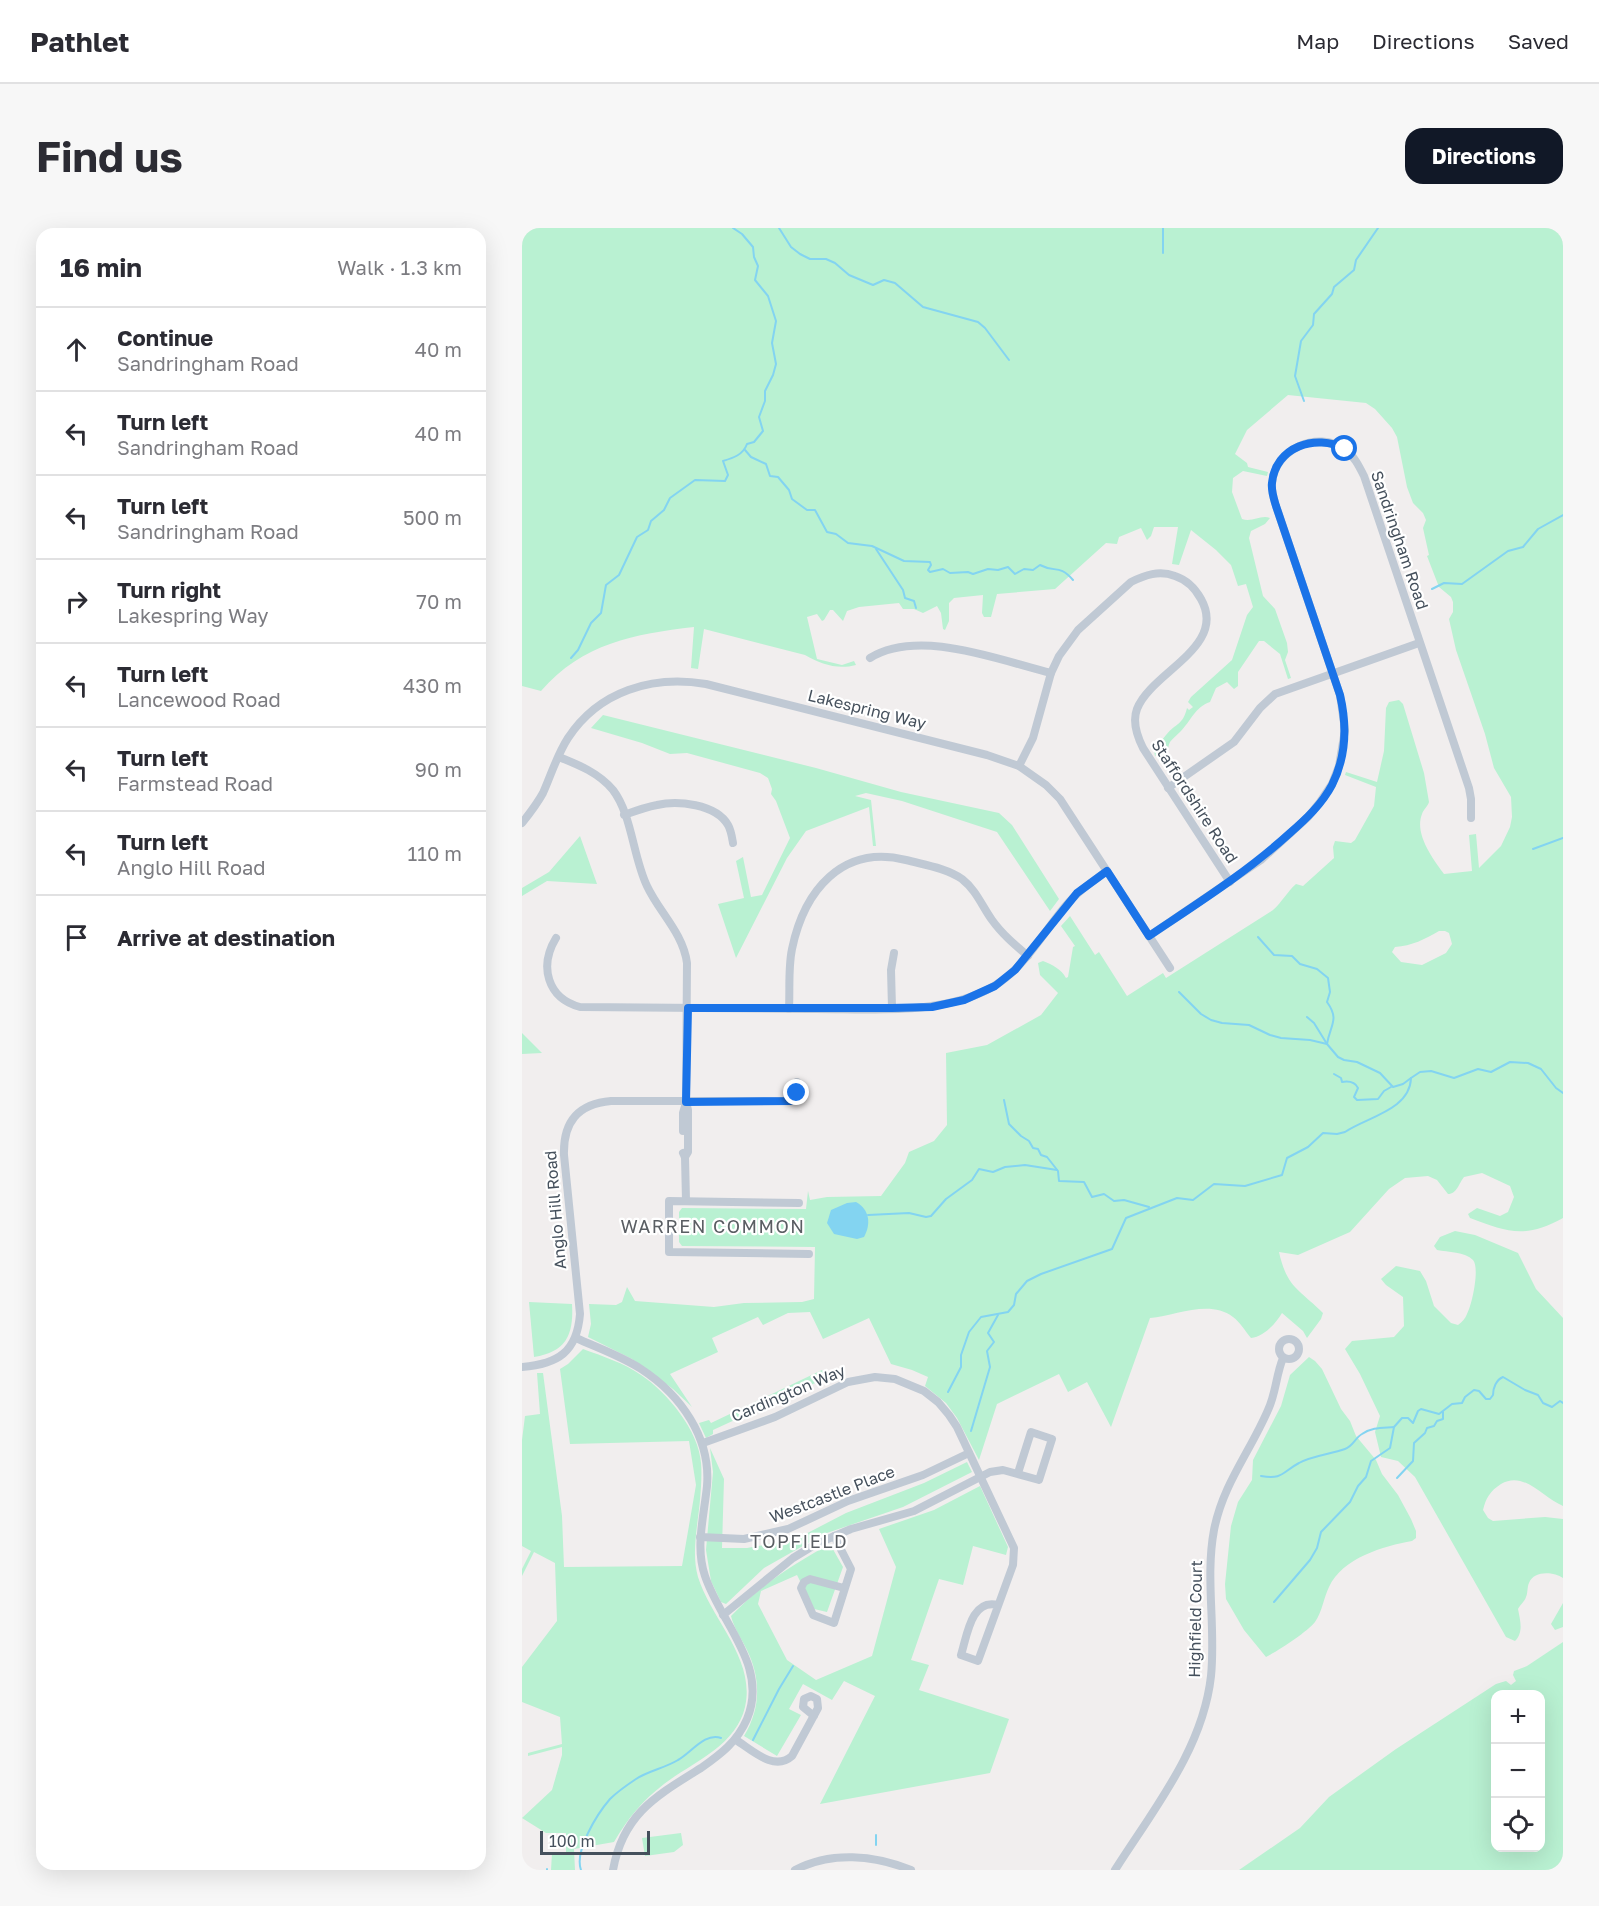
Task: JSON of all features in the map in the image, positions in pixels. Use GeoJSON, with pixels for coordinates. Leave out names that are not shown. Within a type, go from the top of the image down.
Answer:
{"type":"FeatureCollection","features":[{"type":"Feature","properties":{"kind":"street","name":"Sandringham Road"},"geometry":{"type":"LineString","coordinates":[[1149,936],[1261,860],[1308,817],[1332,784],[1339,766],[1345,730],[1344,712],[1276,506],[1272,484],[1274,474],[1284,456],[1306,444],[1316,441],[1336,444],[1352,455],[1359,465],[1469,788],[1471,818]]}},
{"type":"Feature","properties":{"kind":"street","name":"Staffordshire Road"},"geometry":{"type":"LineString","coordinates":[[1019,766],[1033,738],[1051,673],[1066,645],[1078,630],[1131,582],[1141,577],[1162,573],[1182,579],[1191,585],[1203,603],[1206,614],[1203,634],[1192,651],[1149,689],[1134,719],[1138,739],[1230,882]]}},
{"type":"Feature","properties":{"kind":"street"},"geometry":{"type":"LineString","coordinates":[[1168,788],[1234,742],[1260,708],[1275,694],[1419,643]]}},
{"type":"Feature","properties":{"kind":"street"},"geometry":{"type":"LineString","coordinates":[[870,658],[896,647],[934,645],[1051,673]]}},
{"type":"Feature","properties":{"kind":"street","name":"Lakespring Way"},"geometry":{"type":"LineString","coordinates":[[522,823],[542,795],[568,738],[607,700],[635,687],[651,683],[685,680],[706,684],[987,755],[1019,766],[1046,784],[1060,799],[1170,968]]}},
{"type":"Feature","properties":{"kind":"street"},"geometry":{"type":"LineString","coordinates":[[559,757],[583,766],[614,792],[624,815],[646,885],[684,946],[687,963],[688,1008],[686,1201]]}},
{"type":"Feature","properties":{"kind":"street"},"geometry":{"type":"LineString","coordinates":[[624,815],[668,803],[709,810],[716,813],[728,825],[733,843]]}},
{"type":"Feature","properties":{"kind":"street"},"geometry":{"type":"LineString","coordinates":[[789,1009],[791,950],[809,903],[823,882],[832,874],[850,863],[869,856],[896,857],[953,874],[969,885],[992,920],[1028,956]]}},
{"type":"Feature","properties":{"kind":"street"},"geometry":{"type":"LineString","coordinates":[[556,938],[551,946],[548,967],[553,990],[564,1001],[580,1007],[789,1009],[932,1007],[964,1000],[995,986],[1028,956],[1077,893],[1107,871]]}},
{"type":"Feature","properties":{"kind":"street"},"geometry":{"type":"LineString","coordinates":[[892,1008],[891,970],[894,953]]}},
{"type":"Feature","properties":{"kind":"street","name":"Anglo Hill Road"},"geometry":{"type":"LineString","coordinates":[[576,1338],[580,1314],[564,1155],[564,1142],[570,1121],[584,1109],[600,1102],[791,1101],[797,1096],[797,1082]]}},
{"type":"Feature","properties":{"kind":"street"},"geometry":{"type":"LineString","coordinates":[[799,1203],[669,1201],[669,1252],[809,1254]]}},
{"type":"Feature","properties":{"kind":"street"},"geometry":{"type":"LineString","coordinates":[[522,1367],[553,1360],[570,1347],[576,1338],[622,1358],[657,1381],[693,1423],[703,1443],[708,1472],[700,1537],[703,1570],[712,1596],[747,1660],[753,1683],[750,1708],[736,1740],[713,1759],[659,1794],[636,1815],[620,1843],[613,1870]]}},
{"type":"Feature","properties":{"kind":"street","name":"Highfield Court"},"geometry":{"type":"LineString","coordinates":[[1115,1870],[1184,1761],[1200,1724],[1211,1677],[1210,1569],[1214,1531],[1227,1486],[1269,1408],[1283,1358]]}},
{"type":"Feature","properties":{"kind":"street","name":"Cardington Way"},"geometry":{"type":"LineString","coordinates":[[703,1443],[775,1418],[848,1382],[875,1377],[895,1379],[924,1391],[938,1402],[957,1427],[1014,1548],[1012,1565],[998,1605],[978,1661],[961,1655],[975,1613],[990,1603],[998,1605]]}},
{"type":"Feature","properties":{"kind":"street"},"geometry":{"type":"LineString","coordinates":[[723,1615],[793,1558],[834,1536],[914,1511],[997,1470],[1018,1473],[1039,1480],[1052,1439],[1031,1432],[1018,1473]]}},
{"type":"Feature","properties":{"kind":"street","name":"Westcastle Place"},"geometry":{"type":"LineString","coordinates":[[700,1537],[744,1539],[788,1529],[856,1498],[923,1475],[969,1453]]}},
{"type":"Feature","properties":{"kind":"street"},"geometry":{"type":"LineString","coordinates":[[834,1536],[850,1569],[834,1623],[813,1615],[801,1588],[804,1582],[810,1579],[844,1588]]}},
{"type":"Feature","properties":{"kind":"street"},"geometry":{"type":"LineString","coordinates":[[736,1740],[773,1763],[786,1762],[792,1756],[814,1716]]}},
{"type":"Feature","properties":{"kind":"street"},"geometry":{"type":"LineString","coordinates":[[795,1870],[830,1859],[859,1857],[882,1860],[911,1870]]}},
{"type":"Feature","properties":{"kind":"green space"},"geometry":{"type":"Polygon","coordinates":[[[522,228],[1563,228],[1563,1218],[1538,1229],[1506,1230],[1470,1218],[1468,1214],[1477,1208],[1500,1216],[1508,1212],[1514,1197],[1510,1186],[1482,1173],[1464,1177],[1456,1190],[1448,1194],[1437,1180],[1428,1176],[1405,1178],[1389,1189],[1350,1232],[1298,1255],[1279,1252],[1290,1281],[1323,1313],[1307,1338],[1303,1331],[1282,1313],[1265,1332],[1251,1338],[1233,1317],[1214,1309],[1192,1310],[1150,1318],[1111,1427],[1087,1382],[1068,1392],[1059,1374],[997,1404],[979,1460],[957,1418],[946,1403],[925,1386],[928,1377],[891,1364],[869,1318],[823,1339],[810,1312],[788,1313],[763,1325],[758,1317],[712,1338],[718,1352],[670,1374],[692,1407],[673,1389],[632,1359],[588,1337],[591,1324],[589,1304],[616,1305],[622,1302],[627,1287],[635,1301],[714,1307],[744,1303],[802,1302],[814,1299],[815,1247],[682,1246],[679,1242],[679,1212],[682,1208],[806,1209],[808,1191],[810,1200],[827,1197],[881,1196],[905,1163],[909,1152],[934,1141],[947,1125],[946,1053],[987,1045],[1041,1015],[1058,993],[1040,975],[1038,963],[1043,961],[1050,964],[1066,978],[1068,977],[1075,946],[1061,926],[1070,916],[1095,955],[1099,952],[1127,996],[1163,973],[1166,978],[1273,910],[1296,884],[1303,886],[1334,858],[1335,841],[1351,843],[1355,840],[1374,806],[1376,787],[1345,775],[1346,772],[1377,782],[1384,751],[1386,708],[1389,702],[1399,700],[1403,704],[1424,773],[1429,802],[1422,814],[1421,830],[1426,846],[1444,874],[1472,871],[1469,835],[1476,834],[1479,868],[1501,846],[1510,827],[1511,797],[1494,768],[1485,734],[1456,650],[1449,619],[1453,612],[1453,602],[1451,597],[1439,587],[1427,556],[1429,555],[1423,528],[1426,520],[1423,513],[1413,503],[1407,487],[1397,437],[1375,409],[1366,403],[1288,395],[1247,430],[1235,454],[1247,463],[1248,467],[1268,472],[1267,476],[1243,471],[1233,478],[1232,492],[1242,519],[1270,518],[1265,524],[1251,531],[1249,538],[1263,596],[1275,609],[1287,643],[1288,652],[1285,660],[1291,678],[1288,679],[1280,654],[1264,641],[1259,641],[1238,672],[1238,686],[1234,689],[1227,682],[1216,688],[1210,702],[1197,711],[1170,742],[1165,764],[1160,753],[1155,756],[1154,750],[1181,721],[1187,708],[1189,710],[1193,707],[1188,702],[1191,697],[1232,660],[1247,615],[1253,607],[1246,584],[1238,586],[1231,565],[1191,530],[1179,565],[1172,564],[1178,527],[1154,527],[1147,540],[1141,528],[1119,537],[1117,544],[1106,543],[1055,589],[997,594],[991,617],[984,617],[982,613],[983,595],[954,598],[949,603],[949,621],[945,630],[937,606],[923,613],[914,609],[903,609],[899,603],[859,607],[847,611],[843,621],[833,610],[830,610],[822,621],[817,614],[807,617],[817,659],[842,665],[854,661],[856,665],[842,667],[829,665],[805,655],[704,629],[698,669],[691,668],[694,627],[651,633],[611,644],[574,662],[541,691],[522,686],[522,228]],[[1439,931],[1413,944],[1395,947],[1392,952],[1401,962],[1422,965],[1446,953],[1452,944],[1449,933],[1439,931]]]}},
{"type":"Feature","properties":{"kind":"green space"},"geometry":{"type":"Polygon","coordinates":[[[603,715],[816,768],[901,792],[999,813],[1012,825],[1059,899],[1050,911],[997,832],[902,801],[866,793],[855,796],[871,800],[876,846],[873,846],[869,807],[806,831],[787,858],[736,958],[718,904],[744,898],[736,861],[743,857],[751,897],[762,895],[790,838],[776,801],[771,794],[772,789],[768,778],[760,773],[687,753],[670,754],[591,728],[603,715]]]}},
{"type":"Feature","properties":{"kind":"green space"},"geometry":{"type":"Polygon","coordinates":[[[580,836],[597,884],[547,881],[522,896],[522,888],[549,872],[580,836]]]}},
{"type":"Feature","properties":{"kind":"green space"},"geometry":{"type":"Polygon","coordinates":[[[522,1033],[542,1053],[522,1054],[522,1033]]]}},
{"type":"Feature","properties":{"kind":"green space"},"geometry":{"type":"Polygon","coordinates":[[[1455,1231],[1475,1235],[1518,1253],[1536,1289],[1563,1318],[1563,1506],[1518,1480],[1501,1484],[1491,1492],[1483,1510],[1493,1521],[1545,1517],[1563,1519],[1563,1578],[1555,1574],[1544,1573],[1532,1579],[1528,1585],[1527,1594],[1518,1609],[1520,1630],[1515,1641],[1506,1637],[1415,1477],[1398,1461],[1381,1457],[1375,1432],[1380,1416],[1345,1349],[1352,1341],[1394,1337],[1404,1326],[1403,1297],[1381,1279],[1396,1266],[1420,1271],[1426,1281],[1434,1306],[1451,1323],[1458,1325],[1462,1322],[1473,1295],[1475,1264],[1466,1255],[1437,1250],[1434,1246],[1440,1237],[1455,1231]]]}},
{"type":"Feature","properties":{"kind":"green space"},"geometry":{"type":"Polygon","coordinates":[[[529,1302],[572,1304],[569,1334],[560,1346],[545,1355],[534,1357],[529,1302]]]}},
{"type":"Feature","properties":{"kind":"green space"},"geometry":{"type":"Polygon","coordinates":[[[583,1349],[613,1360],[651,1382],[680,1413],[694,1438],[701,1463],[695,1548],[696,1568],[704,1593],[738,1656],[747,1689],[745,1707],[740,1721],[723,1743],[664,1784],[642,1803],[614,1842],[574,1849],[575,1870],[551,1870],[552,1853],[566,1853],[566,1833],[546,1833],[522,1818],[552,1790],[562,1755],[562,1747],[528,1756],[528,1753],[562,1744],[560,1717],[522,1702],[522,1667],[557,1621],[555,1563],[534,1552],[522,1576],[522,1569],[531,1551],[522,1546],[522,1440],[525,1416],[540,1414],[537,1373],[543,1373],[562,1516],[564,1567],[682,1566],[696,1485],[689,1441],[570,1444],[560,1369],[583,1349]]]}},
{"type":"Feature","properties":{"kind":"green space"},"geometry":{"type":"Polygon","coordinates":[[[1309,1357],[1322,1369],[1356,1436],[1376,1460],[1382,1474],[1398,1495],[1411,1519],[1416,1538],[1365,1555],[1344,1568],[1329,1587],[1315,1622],[1292,1641],[1266,1657],[1244,1630],[1226,1599],[1225,1584],[1231,1526],[1238,1502],[1252,1480],[1253,1460],[1281,1406],[1290,1375],[1309,1357]]]}},
{"type":"Feature","properties":{"kind":"green space"},"geometry":{"type":"Polygon","coordinates":[[[822,1370],[826,1378],[713,1430],[713,1434],[706,1438],[699,1423],[709,1420],[711,1423],[822,1370]]]}},
{"type":"Feature","properties":{"kind":"green space"},"geometry":{"type":"Polygon","coordinates":[[[710,1448],[724,1479],[722,1548],[747,1548],[796,1539],[846,1513],[924,1483],[967,1462],[972,1472],[903,1507],[824,1534],[764,1568],[726,1604],[721,1602],[711,1581],[706,1550],[713,1472],[710,1448]]]}},
{"type":"Feature","properties":{"kind":"green space"},"geometry":{"type":"Polygon","coordinates":[[[980,1486],[1008,1547],[1006,1555],[973,1546],[963,1585],[939,1579],[911,1660],[929,1665],[919,1690],[1009,1719],[990,1773],[820,1804],[875,1696],[844,1681],[832,1700],[803,1684],[789,1709],[801,1715],[777,1756],[744,1736],[754,1715],[757,1683],[752,1661],[731,1616],[778,1576],[830,1544],[843,1567],[827,1612],[814,1609],[797,1575],[761,1591],[758,1604],[787,1660],[816,1680],[872,1656],[896,1567],[879,1529],[934,1510],[980,1486]]]}},
{"type":"Feature","properties":{"kind":"green space"},"geometry":{"type":"Polygon","coordinates":[[[1563,1603],[1563,1627],[1555,1630],[1551,1624],[1563,1603]]]}},
{"type":"Feature","properties":{"kind":"green space"},"geometry":{"type":"Polygon","coordinates":[[[1563,1642],[1563,1870],[1239,1870],[1300,1828],[1329,1797],[1396,1749],[1496,1684],[1506,1681],[1511,1685],[1516,1681],[1514,1671],[1527,1666],[1563,1642]]]}},
{"type":"Feature","properties":{"kind":"green space"},"geometry":{"type":"Polygon","coordinates":[[[681,1833],[683,1845],[674,1852],[645,1856],[642,1838],[681,1833]]]}},
{"type":"Feature","properties":{"kind":"water"},"geometry":{"type":"Polygon","coordinates":[[[856,1202],[867,1213],[868,1227],[864,1237],[857,1239],[834,1234],[827,1223],[831,1210],[856,1202]]]}},
{"type":"Feature","properties":{"kind":"waterway"},"geometry":{"type":"LineString","coordinates":[[571,658],[578,650],[591,623],[601,613],[606,585],[619,575],[637,537],[648,530],[651,521],[664,510],[670,498],[695,480],[725,481],[728,475],[723,461],[740,453],[763,431],[759,417],[765,401],[765,391],[776,364],[772,343],[776,321],[768,296],[755,280],[758,266],[753,247],[742,234],[733,228]]}},
{"type":"Feature","properties":{"kind":"waterway"},"geometry":{"type":"LineString","coordinates":[[779,228],[791,247],[810,259],[826,259],[835,263],[849,275],[873,285],[884,280],[895,283],[923,307],[978,322],[1009,360]]}},
{"type":"Feature","properties":{"kind":"waterway"},"geometry":{"type":"LineString","coordinates":[[1163,228],[1163,253]]}},
{"type":"Feature","properties":{"kind":"waterway"},"geometry":{"type":"LineString","coordinates":[[1304,401],[1295,376],[1301,341],[1313,325],[1314,314],[1332,294],[1334,287],[1354,270],[1356,260],[1378,228]]}},
{"type":"Feature","properties":{"kind":"waterway"},"geometry":{"type":"LineString","coordinates":[[745,450],[751,457],[766,464],[770,476],[778,477],[789,490],[792,499],[807,510],[815,510],[827,532],[836,534],[848,543],[872,546],[904,561],[930,562],[928,570],[930,572],[943,569],[950,573],[973,574],[988,569],[998,570],[1008,567],[1015,574],[1024,569],[1033,570],[1040,565],[1060,570],[1073,580]]}},
{"type":"Feature","properties":{"kind":"waterway"},"geometry":{"type":"LineString","coordinates":[[1432,589],[1444,583],[1462,584],[1508,551],[1523,547],[1538,529],[1563,515]]}},
{"type":"Feature","properties":{"kind":"waterway"},"geometry":{"type":"LineString","coordinates":[[876,549],[903,590],[905,598],[914,601],[916,608]]}},
{"type":"Feature","properties":{"kind":"waterway"},"geometry":{"type":"LineString","coordinates":[[1533,849],[1563,838]]}},
{"type":"Feature","properties":{"kind":"waterway"},"geometry":{"type":"LineString","coordinates":[[1258,937],[1274,955],[1292,956],[1300,964],[1317,969],[1328,978],[1330,992],[1327,1002],[1334,1018],[1327,1044]]}},
{"type":"Feature","properties":{"kind":"waterway"},"geometry":{"type":"LineString","coordinates":[[1179,992],[1201,1014],[1211,1020],[1249,1025],[1281,1038],[1327,1044],[1338,1057],[1357,1062],[1380,1073],[1393,1087],[1411,1078]]}},
{"type":"Feature","properties":{"kind":"waterway"},"geometry":{"type":"LineString","coordinates":[[1307,1017],[1314,1023],[1327,1044]]}},
{"type":"Feature","properties":{"kind":"waterway"},"geometry":{"type":"LineString","coordinates":[[948,1392],[961,1367],[961,1355],[969,1332],[981,1317],[1008,1312],[1014,1305],[1016,1294],[1027,1281],[1112,1249],[1126,1218],[1177,1198],[1193,1200],[1214,1184],[1245,1186],[1282,1175],[1287,1158],[1308,1147],[1323,1133],[1345,1132],[1395,1105],[1409,1089],[1411,1078],[1420,1072],[1431,1071],[1454,1078],[1478,1069],[1491,1072],[1510,1062],[1528,1063],[1541,1069],[1563,1093]]}},
{"type":"Feature","properties":{"kind":"waterway"},"geometry":{"type":"LineString","coordinates":[[1334,1074],[1341,1078],[1342,1082],[1351,1082],[1357,1086],[1354,1097],[1357,1100],[1378,1099],[1384,1091],[1391,1087]]}},
{"type":"Feature","properties":{"kind":"waterway"},"geometry":{"type":"LineString","coordinates":[[1004,1100],[1009,1124],[1029,1141],[1033,1148],[1038,1149],[1041,1155],[1047,1157],[1058,1171],[1059,1181],[1084,1182],[1092,1197],[1104,1194],[1114,1201],[1124,1200],[1149,1207]]}},
{"type":"Feature","properties":{"kind":"waterway"},"geometry":{"type":"LineString","coordinates":[[868,1215],[909,1213],[931,1216],[946,1199],[972,1180],[979,1169],[993,1172],[1005,1167],[1025,1165],[1057,1170]]}},
{"type":"Feature","properties":{"kind":"waterway"},"geometry":{"type":"LineString","coordinates":[[971,1431],[990,1367],[987,1351],[994,1342],[988,1333],[998,1315]]}},
{"type":"Feature","properties":{"kind":"waterway"},"geometry":{"type":"LineString","coordinates":[[1274,1602],[1310,1560],[1317,1548],[1321,1532],[1350,1502],[1358,1486],[1366,1477],[1371,1461],[1390,1448],[1394,1427],[1402,1418],[1408,1418],[1413,1423],[1421,1409],[1439,1414],[1452,1404],[1462,1403],[1465,1397],[1474,1390],[1479,1391],[1486,1399],[1490,1399],[1495,1384],[1503,1377],[1538,1395],[1543,1403],[1552,1407],[1560,1401],[1563,1403]]}},
{"type":"Feature","properties":{"kind":"waterway"},"geometry":{"type":"LineString","coordinates":[[1397,1478],[1413,1461],[1414,1443],[1427,1428],[1443,1419],[1443,1412]]}},
{"type":"Feature","properties":{"kind":"waterway"},"geometry":{"type":"LineString","coordinates":[[1261,1476],[1278,1476],[1304,1461],[1348,1448],[1370,1430],[1394,1427]]}},
{"type":"Feature","properties":{"kind":"waterway"},"geometry":{"type":"LineString","coordinates":[[753,1740],[793,1666]]}},
{"type":"Feature","properties":{"kind":"waterway"},"geometry":{"type":"LineString","coordinates":[[581,1870],[581,1853],[588,1833],[613,1796],[641,1776],[678,1760],[704,1740],[721,1738]]}},
{"type":"Feature","properties":{"kind":"waterway"},"geometry":{"type":"LineString","coordinates":[[876,1835],[876,1845]]}},
{"type":"Feature","properties":{"kind":"district","name":"WARREN COMMON"},"geometry":{"type":"Point","coordinates":[713,1227]}},
{"type":"Feature","properties":{"kind":"district","name":"TOPFIELD"},"geometry":{"type":"Point","coordinates":[799,1542]}},
{"type":"Feature","properties":{"kind":"route"},"geometry":{"type":"LineString","coordinates":[[797,1093],[795,1099],[791,1101],[686,1102],[688,1008],[932,1007],[964,1000],[995,986],[1015,970],[1077,893],[1107,871],[1149,936],[1261,860],[1308,817],[1332,784],[1339,766],[1345,730],[1344,712],[1276,506],[1272,484],[1278,465],[1292,450],[1316,441],[1336,444],[1345,449]]}}]}
